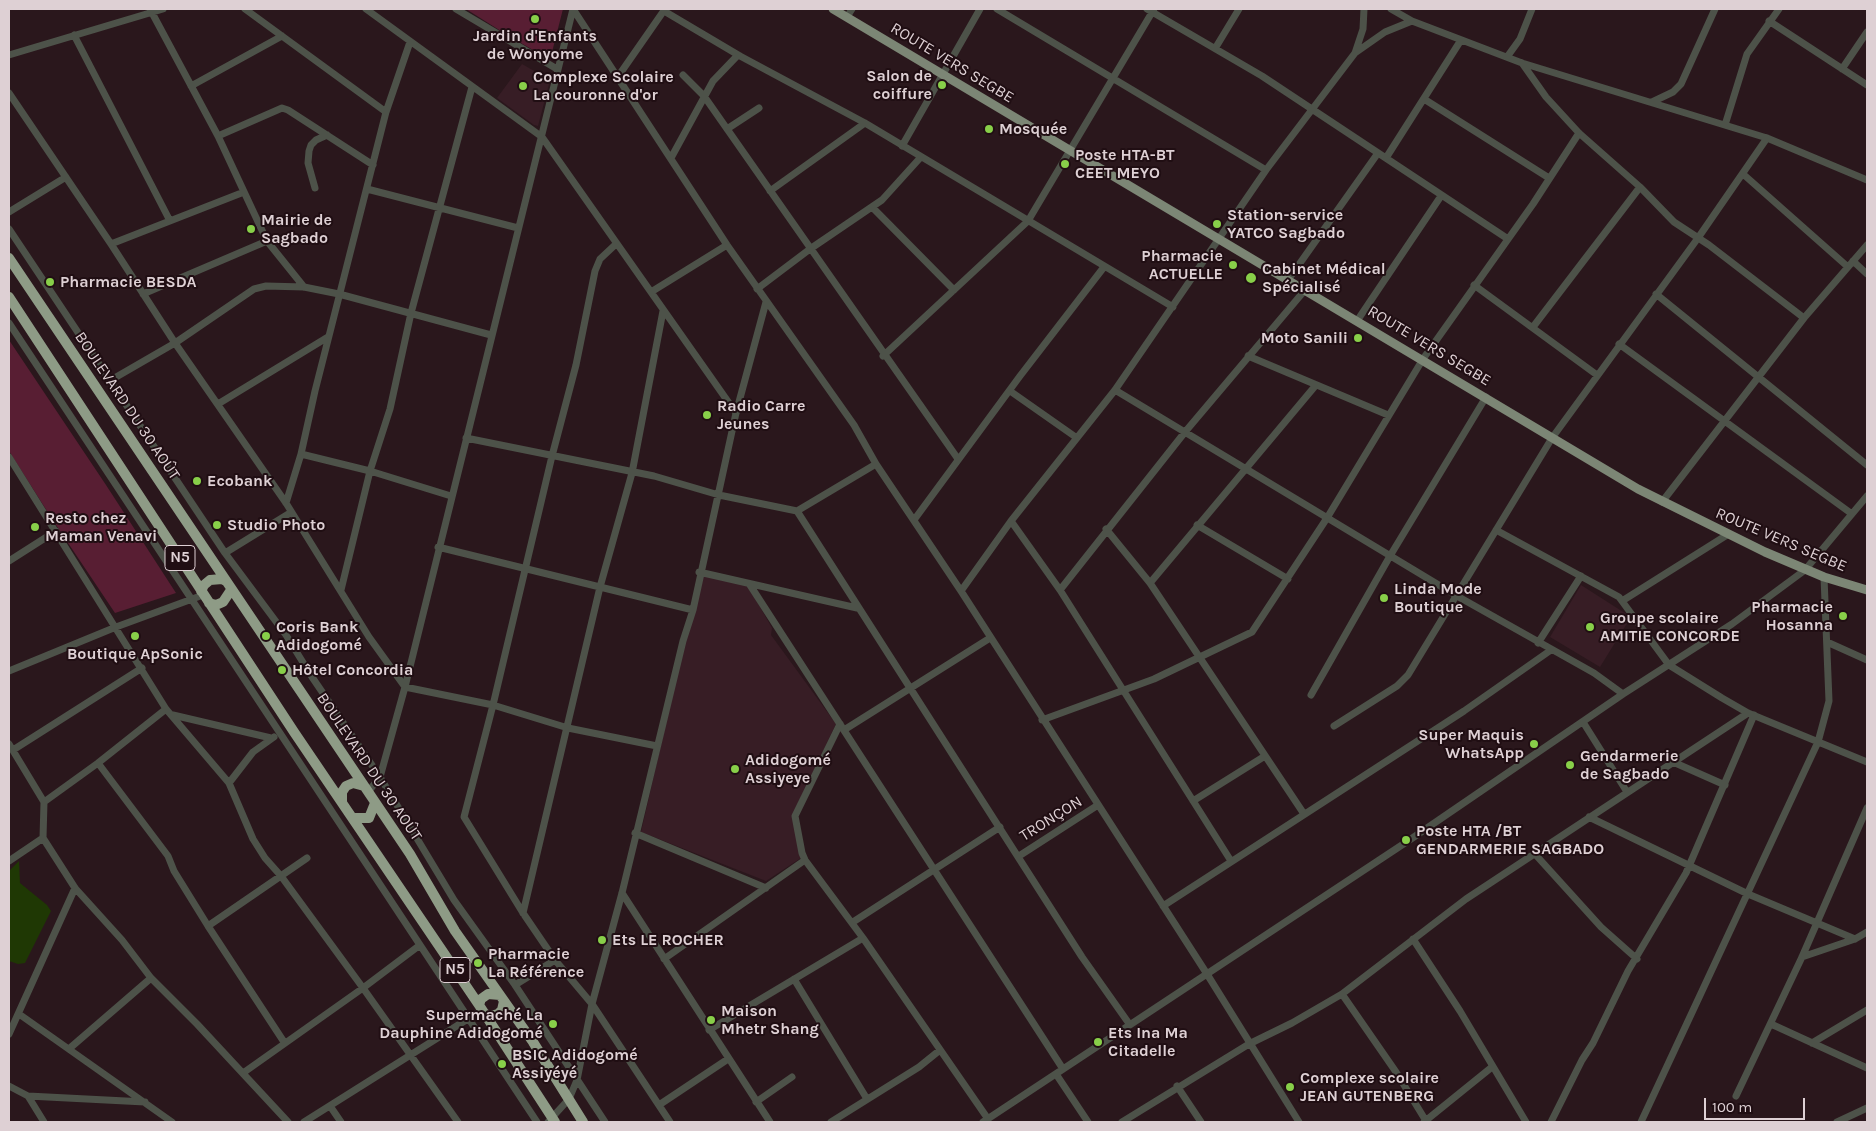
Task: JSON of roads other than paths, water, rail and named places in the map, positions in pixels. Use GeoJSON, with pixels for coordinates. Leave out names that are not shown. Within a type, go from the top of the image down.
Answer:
{"type":"FeatureCollection","features":[{"type":"Feature","properties":{"kind":"highway","name":"BOULEVARD DU 30 AOÛT"},"geometry":{"type":"LineString","coordinates":[[9,258],[410,854],[455,931],[569,1099],[581,1122]]}},
{"type":"Feature","properties":{"kind":"highway","name":"N5"},"geometry":{"type":"LineString","coordinates":[[9,297],[204,596],[482,1010],[551,1121]]}},
{"type":"Feature","properties":{"kind":"highway"},"geometry":{"type":"LineString","coordinates":[[222,579],[229,585],[223,602],[216,605],[204,596],[204,585],[210,580],[222,579]]}},
{"type":"Feature","properties":{"kind":"highway"},"geometry":{"type":"LineString","coordinates":[[342,801],[342,792],[346,786],[353,783],[366,789]]}},
{"type":"Feature","properties":{"kind":"highway"},"geometry":{"type":"LineString","coordinates":[[354,818],[369,818],[374,803]]}},
{"type":"Feature","properties":{"kind":"highway"},"geometry":{"type":"LineString","coordinates":[[488,994],[502,998],[503,1008],[498,1014],[490,1016],[482,1010],[481,1000],[488,994]]}},
{"type":"Feature","properties":{"kind":"main road","name":"ROUTE VERS SEGBE"},"geometry":{"type":"LineString","coordinates":[[833,9],[849,13],[941,74],[1662,502],[1727,535],[1805,570],[1867,590]]}},
{"type":"Feature","properties":{"kind":"street"},"geometry":{"type":"LineString","coordinates":[[9,55],[151,10],[163,9]]}},
{"type":"Feature","properties":{"kind":"street"},"geometry":{"type":"LineString","coordinates":[[245,9],[386,112]]}},
{"type":"Feature","properties":{"kind":"street"},"geometry":{"type":"LineString","coordinates":[[366,9],[542,137],[736,414]]}},
{"type":"Feature","properties":{"kind":"street"},"geometry":{"type":"LineString","coordinates":[[456,9],[558,69]]}},
{"type":"Feature","properties":{"kind":"street"},"geometry":{"type":"LineString","coordinates":[[366,789],[380,777],[404,687],[573,9]]}},
{"type":"Feature","properties":{"kind":"street"},"geometry":{"type":"LineString","coordinates":[[573,9],[727,245],[830,390],[1207,974],[1299,1122]]}},
{"type":"Feature","properties":{"kind":"street"},"geometry":{"type":"LineString","coordinates":[[902,146],[941,74],[980,9]]}},
{"type":"Feature","properties":{"kind":"street"},"geometry":{"type":"LineString","coordinates":[[997,9],[1266,170]]}},
{"type":"Feature","properties":{"kind":"street"},"geometry":{"type":"LineString","coordinates":[[1216,47],[1239,9]]}},
{"type":"Feature","properties":{"kind":"street"},"geometry":{"type":"LineString","coordinates":[[1355,53],[1363,29],[1364,9]]}},
{"type":"Feature","properties":{"kind":"street"},"geometry":{"type":"LineString","coordinates":[[1391,9],[1412,21],[1522,63],[1767,138],[1867,180]]}},
{"type":"Feature","properties":{"kind":"street"},"geometry":{"type":"LineString","coordinates":[[1506,57],[1520,39],[1532,9]]}},
{"type":"Feature","properties":{"kind":"street"},"geometry":{"type":"LineString","coordinates":[[1652,102],[1673,92],[1682,84],[1714,10],[1705,9]]}},
{"type":"Feature","properties":{"kind":"street"},"geometry":{"type":"LineString","coordinates":[[1725,124],[1747,54],[1779,9]]}},
{"type":"Feature","properties":{"kind":"street"},"geometry":{"type":"LineString","coordinates":[[151,10],[218,136],[267,241],[304,287]]}},
{"type":"Feature","properties":{"kind":"street"},"geometry":{"type":"LineString","coordinates":[[618,78],[664,10],[740,56],[865,123],[920,158],[1173,307]]}},
{"type":"Feature","properties":{"kind":"street"},"geometry":{"type":"LineString","coordinates":[[884,356],[1028,221],[1151,10],[1216,47],[1441,196],[1508,238]]}},
{"type":"Feature","properties":{"kind":"street"},"geometry":{"type":"LineString","coordinates":[[961,591],[1011,521],[1115,390],[1220,240],[1266,170],[1355,53],[1385,32],[1412,21]]}},
{"type":"Feature","properties":{"kind":"street"},"geometry":{"type":"LineString","coordinates":[[1769,21],[1867,85]]}},
{"type":"Feature","properties":{"kind":"street"},"geometry":{"type":"LineString","coordinates":[[1842,69],[1867,32]]}},
{"type":"Feature","properties":{"kind":"street"},"geometry":{"type":"LineString","coordinates":[[74,35],[169,219]]}},
{"type":"Feature","properties":{"kind":"street"},"geometry":{"type":"LineString","coordinates":[[191,86],[282,36]]}},
{"type":"Feature","properties":{"kind":"street"},"geometry":{"type":"LineString","coordinates":[[1386,158],[1461,40]]}},
{"type":"Feature","properties":{"kind":"street"},"geometry":{"type":"LineString","coordinates":[[286,504],[301,454],[328,337],[386,112],[410,42]]}},
{"type":"Feature","properties":{"kind":"street"},"geometry":{"type":"LineString","coordinates":[[671,158],[704,96],[718,75],[737,56],[740,56]]}},
{"type":"Feature","properties":{"kind":"street"},"geometry":{"type":"LineString","coordinates":[[1522,63],[1542,92],[1579,132],[1640,187],[1674,222],[1804,318]]}},
{"type":"Feature","properties":{"kind":"street"},"geometry":{"type":"LineString","coordinates":[[683,75],[704,96],[727,128],[884,356],[958,459]]}},
{"type":"Feature","properties":{"kind":"street"},"geometry":{"type":"LineString","coordinates":[[341,590],[370,471],[390,409],[411,313],[472,87]]}},
{"type":"Feature","properties":{"kind":"street"},"geometry":{"type":"LineString","coordinates":[[9,93],[175,343],[286,504],[369,636],[404,687],[493,705],[568,728],[657,746]]}},
{"type":"Feature","properties":{"kind":"street"},"geometry":{"type":"LineString","coordinates":[[1424,99],[1550,178]]}},
{"type":"Feature","properties":{"kind":"street"},"geometry":{"type":"LineString","coordinates":[[218,136],[282,108],[373,165]]}},
{"type":"Feature","properties":{"kind":"street"},"geometry":{"type":"LineString","coordinates":[[727,128],[759,108]]}},
{"type":"Feature","properties":{"kind":"street"},"geometry":{"type":"LineString","coordinates":[[770,191],[865,123]]}},
{"type":"Feature","properties":{"kind":"street"},"geometry":{"type":"LineString","coordinates":[[1042,720],[1123,691],[1252,632],[1327,518],[1422,359],[1550,178],[1579,132]]}},
{"type":"Feature","properties":{"kind":"street"},"geometry":{"type":"LineString","coordinates":[[315,188],[308,163],[309,151],[311,145],[316,140],[327,135]]}},
{"type":"Feature","properties":{"kind":"street"},"geometry":{"type":"LineString","coordinates":[[1334,726],[1403,681],[1457,596],[1552,438],[1698,238],[1767,138]]}},
{"type":"Feature","properties":{"kind":"street"},"geometry":{"type":"LineString","coordinates":[[1288,280],[1378,153]]}},
{"type":"Feature","properties":{"kind":"street"},"geometry":{"type":"LineString","coordinates":[[757,289],[810,249],[882,200],[920,158]]}},
{"type":"Feature","properties":{"kind":"street"},"geometry":{"type":"LineString","coordinates":[[1743,174],[1848,268]]}},
{"type":"Feature","properties":{"kind":"street"},"geometry":{"type":"LineString","coordinates":[[9,212],[66,177]]}},
{"type":"Feature","properties":{"kind":"street"},"geometry":{"type":"LineString","coordinates":[[1533,327],[1640,187]]}},
{"type":"Feature","properties":{"kind":"street"},"geometry":{"type":"LineString","coordinates":[[366,189],[518,228]]}},
{"type":"Feature","properties":{"kind":"street"},"geometry":{"type":"LineString","coordinates":[[111,244],[169,219],[244,192]]}},
{"type":"Feature","properties":{"kind":"street"},"geometry":{"type":"LineString","coordinates":[[1357,321],[1441,196]]}},
{"type":"Feature","properties":{"kind":"street"},"geometry":{"type":"LineString","coordinates":[[872,207],[954,290]]}},
{"type":"Feature","properties":{"kind":"street"},"geometry":{"type":"LineString","coordinates":[[9,229],[225,552],[286,635],[312,677],[380,777],[454,900],[515,985],[605,1122]]}},
{"type":"Feature","properties":{"kind":"street"},"geometry":{"type":"LineString","coordinates":[[143,294],[267,241]]}},
{"type":"Feature","properties":{"kind":"street"},"geometry":{"type":"LineString","coordinates":[[616,244],[596,266],[576,366],[552,456],[493,705],[464,817],[523,913],[555,960],[592,1004],[670,1122]]}},
{"type":"Feature","properties":{"kind":"street"},"geometry":{"type":"LineString","coordinates":[[651,292],[727,245]]}},
{"type":"Feature","properties":{"kind":"street"},"geometry":{"type":"LineString","coordinates":[[1662,502],[1724,419],[1804,318],[1867,245]]}},
{"type":"Feature","properties":{"kind":"street"},"geometry":{"type":"LineString","coordinates":[[1853,261],[1867,274]]}},
{"type":"Feature","properties":{"kind":"street"},"geometry":{"type":"LineString","coordinates":[[914,520],[1104,267]]}},
{"type":"Feature","properties":{"kind":"street"},"geometry":{"type":"LineString","coordinates":[[1474,285],[1597,375]]}},
{"type":"Feature","properties":{"kind":"street"},"geometry":{"type":"LineString","coordinates":[[111,380],[175,343],[254,289],[273,286],[304,287],[339,294],[491,334]]}},
{"type":"Feature","properties":{"kind":"street"},"geometry":{"type":"LineString","coordinates":[[1060,590],[1106,529],[1185,432],[1305,290]]}},
{"type":"Feature","properties":{"kind":"street"},"geometry":{"type":"LineString","coordinates":[[1656,294],[1867,465]]}},
{"type":"Feature","properties":{"kind":"street"},"geometry":{"type":"LineString","coordinates":[[551,1121],[569,1099],[577,1080],[592,1004],[693,610],[699,572],[719,495],[736,414],[766,302]]}},
{"type":"Feature","properties":{"kind":"street"},"geometry":{"type":"LineString","coordinates":[[523,913],[600,587],[632,473],[663,311]]}},
{"type":"Feature","properties":{"kind":"street"},"geometry":{"type":"LineString","coordinates":[[9,323],[190,600],[537,1122]]}},
{"type":"Feature","properties":{"kind":"street"},"geometry":{"type":"LineString","coordinates":[[218,404],[328,337]]}},
{"type":"Feature","properties":{"kind":"street"},"geometry":{"type":"LineString","coordinates":[[1619,344],[1852,514]]}},
{"type":"Feature","properties":{"kind":"street"},"geometry":{"type":"LineString","coordinates":[[1248,356],[1388,415]]}},
{"type":"Feature","properties":{"kind":"street"},"geometry":{"type":"LineString","coordinates":[[1150,583],[1244,468],[1316,385]]}},
{"type":"Feature","properties":{"kind":"street"},"geometry":{"type":"LineString","coordinates":[[1115,390],[1457,596],[1594,673],[1623,694]]}},
{"type":"Feature","properties":{"kind":"street"},"geometry":{"type":"LineString","coordinates":[[1010,391],[1077,438]]}},
{"type":"Feature","properties":{"kind":"street"},"geometry":{"type":"LineString","coordinates":[[1311,695],[1390,556],[1486,397]]}},
{"type":"Feature","properties":{"kind":"street"},"geometry":{"type":"LineString","coordinates":[[466,438],[654,476],[719,495],[797,511],[876,464]]}},
{"type":"Feature","properties":{"kind":"street"},"geometry":{"type":"LineString","coordinates":[[301,454],[370,471],[451,496]]}},
{"type":"Feature","properties":{"kind":"street"},"geometry":{"type":"LineString","coordinates":[[9,457],[166,709],[229,783],[253,839],[265,858],[282,876],[458,1122]]}},
{"type":"Feature","properties":{"kind":"street"},"geometry":{"type":"LineString","coordinates":[[990,638],[910,689],[842,727],[795,816],[805,860],[853,922],[940,1050],[985,1121],[1623,694],[1732,624],[1805,570],[1867,496]]}},
{"type":"Feature","properties":{"kind":"street"},"geometry":{"type":"LineString","coordinates":[[797,511],[857,608],[1019,856],[1082,957],[1130,1025]]}},
{"type":"Feature","properties":{"kind":"street"},"geometry":{"type":"LineString","coordinates":[[225,552],[290,512]]}},
{"type":"Feature","properties":{"kind":"street"},"geometry":{"type":"LineString","coordinates":[[1011,521],[1060,590],[1231,861]]}},
{"type":"Feature","properties":{"kind":"street"},"geometry":{"type":"LineString","coordinates":[[1198,525],[1288,579]]}},
{"type":"Feature","properties":{"kind":"street"},"geometry":{"type":"LineString","coordinates":[[1106,529],[1150,583],[1304,814]]}},
{"type":"Feature","properties":{"kind":"street"},"geometry":{"type":"LineString","coordinates":[[1496,530],[1581,576],[1622,601],[1670,665],[1751,714],[1867,762]]}},
{"type":"Feature","properties":{"kind":"street"},"geometry":{"type":"LineString","coordinates":[[9,561],[56,531]]}},
{"type":"Feature","properties":{"kind":"street"},"geometry":{"type":"LineString","coordinates":[[1622,601],[1727,535]]}},
{"type":"Feature","properties":{"kind":"street"},"geometry":{"type":"LineString","coordinates":[[438,547],[693,610]]}},
{"type":"Feature","properties":{"kind":"street"},"geometry":{"type":"LineString","coordinates":[[699,572],[857,608]]}},
{"type":"Feature","properties":{"kind":"street"},"geometry":{"type":"LineString","coordinates":[[1538,643],[1581,576]]}},
{"type":"Feature","properties":{"kind":"street"},"geometry":{"type":"LineString","coordinates":[[1641,1122],[1818,742],[1829,701],[1824,577]]}},
{"type":"Feature","properties":{"kind":"street"},"geometry":{"type":"LineString","coordinates":[[750,585],[1063,1069]]}},
{"type":"Feature","properties":{"kind":"street"},"geometry":{"type":"LineString","coordinates":[[9,671],[116,627],[204,596]]}},
{"type":"Feature","properties":{"kind":"street"},"geometry":{"type":"LineString","coordinates":[[1827,642],[1867,660]]}},
{"type":"Feature","properties":{"kind":"street"},"geometry":{"type":"LineString","coordinates":[[1163,906],[1464,710],[1551,650]]}},
{"type":"Feature","properties":{"kind":"street"},"geometry":{"type":"LineString","coordinates":[[142,668],[11,747],[44,802],[43,838],[75,888],[122,940],[151,978],[288,1122]]}},
{"type":"Feature","properties":{"kind":"street"},"geometry":{"type":"LineString","coordinates":[[44,802],[98,763],[166,709]]}},
{"type":"Feature","properties":{"kind":"street"},"geometry":{"type":"LineString","coordinates":[[1122,1122],[1177,1086],[1249,1044],[1292,1023],[1342,994],[1466,899],[1673,762],[1751,714]]}},
{"type":"Feature","properties":{"kind":"street"},"geometry":{"type":"LineString","coordinates":[[1551,1122],[1582,1060],[1594,1043],[1628,971],[1637,959],[1688,865],[1725,785],[1751,714]]}},
{"type":"Feature","properties":{"kind":"street"},"geometry":{"type":"LineString","coordinates":[[173,715],[270,738]]}},
{"type":"Feature","properties":{"kind":"street"},"geometry":{"type":"LineString","coordinates":[[1582,722],[1627,792]]}},
{"type":"Feature","properties":{"kind":"street"},"geometry":{"type":"LineString","coordinates":[[229,783],[253,752],[270,738],[280,735]]}},
{"type":"Feature","properties":{"kind":"street"},"geometry":{"type":"LineString","coordinates":[[1193,801],[1265,756]]}},
{"type":"Feature","properties":{"kind":"street"},"geometry":{"type":"LineString","coordinates":[[1673,762],[1725,785]]}},
{"type":"Feature","properties":{"kind":"street"},"geometry":{"type":"LineString","coordinates":[[98,763],[168,856],[174,871],[208,926],[284,1042]]}},
{"type":"Feature","properties":{"kind":"street","name":"TRONÇON"},"geometry":{"type":"LineString","coordinates":[[1019,856],[1098,805]]}},
{"type":"Feature","properties":{"kind":"street"},"geometry":{"type":"LineString","coordinates":[[1736,1096],[1802,957],[1867,808]]}},
{"type":"Feature","properties":{"kind":"street"},"geometry":{"type":"LineString","coordinates":[[1589,817],[1748,894],[1855,939]]}},
{"type":"Feature","properties":{"kind":"street"},"geometry":{"type":"LineString","coordinates":[[853,922],[1000,827]]}},
{"type":"Feature","properties":{"kind":"street"},"geometry":{"type":"LineString","coordinates":[[635,834],[766,888]]}},
{"type":"Feature","properties":{"kind":"street"},"geometry":{"type":"LineString","coordinates":[[9,861],[43,838]]}},
{"type":"Feature","properties":{"kind":"street"},"geometry":{"type":"LineString","coordinates":[[1534,853],[1601,927],[1637,959]]}},
{"type":"Feature","properties":{"kind":"street"},"geometry":{"type":"LineString","coordinates":[[208,926],[307,858]]}},
{"type":"Feature","properties":{"kind":"street"},"geometry":{"type":"LineString","coordinates":[[664,959],[805,860]]}},
{"type":"Feature","properties":{"kind":"street"},"geometry":{"type":"LineString","coordinates":[[9,1034],[75,888]]}},
{"type":"Feature","properties":{"kind":"street"},"geometry":{"type":"LineString","coordinates":[[622,893],[770,1122]]}},
{"type":"Feature","properties":{"kind":"street"},"geometry":{"type":"LineString","coordinates":[[1802,957],[1855,939],[1867,932]]}},
{"type":"Feature","properties":{"kind":"street"},"geometry":{"type":"LineString","coordinates":[[709,1030],[864,938]]}},
{"type":"Feature","properties":{"kind":"street"},"geometry":{"type":"LineString","coordinates":[[1413,939],[1460,1011],[1526,1122]]}},
{"type":"Feature","properties":{"kind":"street"},"geometry":{"type":"LineString","coordinates":[[243,1073],[420,945]]}},
{"type":"Feature","properties":{"kind":"street"},"geometry":{"type":"LineString","coordinates":[[515,985],[555,960]]}},
{"type":"Feature","properties":{"kind":"street"},"geometry":{"type":"LineString","coordinates":[[70,1048],[151,978]]}},
{"type":"Feature","properties":{"kind":"street"},"geometry":{"type":"LineString","coordinates":[[794,980],[867,1099]]}},
{"type":"Feature","properties":{"kind":"street"},"geometry":{"type":"LineString","coordinates":[[1342,994],[1396,1072],[1425,1121],[1480,1080],[1492,1067]]}},
{"type":"Feature","properties":{"kind":"street"},"geometry":{"type":"LineString","coordinates":[[304,1122],[412,1056],[482,1010]]}},
{"type":"Feature","properties":{"kind":"street"},"geometry":{"type":"LineString","coordinates":[[1812,1043],[1867,1010]]}},
{"type":"Feature","properties":{"kind":"street"},"geometry":{"type":"LineString","coordinates":[[19,1014],[70,1048],[145,1102],[169,1122]]}},
{"type":"Feature","properties":{"kind":"street"},"geometry":{"type":"LineString","coordinates":[[1771,1024],[1867,1068]]}},
{"type":"Feature","properties":{"kind":"street"},"geometry":{"type":"LineString","coordinates":[[832,1122],[919,1067],[940,1050]]}},
{"type":"Feature","properties":{"kind":"street"},"geometry":{"type":"LineString","coordinates":[[659,1105],[728,1059]]}},
{"type":"Feature","properties":{"kind":"street"},"geometry":{"type":"LineString","coordinates":[[1056,1074],[1088,1122]]}},
{"type":"Feature","properties":{"kind":"street"},"geometry":{"type":"LineString","coordinates":[[756,1102],[792,1077]]}},
{"type":"Feature","properties":{"kind":"street"},"geometry":{"type":"LineString","coordinates":[[9,1086],[28,1096],[145,1102]]}},
{"type":"Feature","properties":{"kind":"street"},"geometry":{"type":"LineString","coordinates":[[1177,1086],[1201,1122]]}},
{"type":"Feature","properties":{"kind":"street"},"geometry":{"type":"LineString","coordinates":[[28,1096],[44,1122]]}},
{"type":"Feature","properties":{"kind":"street"},"geometry":{"type":"LineString","coordinates":[[330,1106],[341,1122]]}},
{"type":"Feature","properties":{"kind":"street"},"geometry":{"type":"LineString","coordinates":[[1837,1122],[1867,1108]]}},
{"type":"Feature","properties":{"kind":"place","name":"Jardin d'Enfants de Wonyome"},"geometry":{"type":"Point","coordinates":[535,19]}},
{"type":"Feature","properties":{"kind":"place","name":"Salon de coiffure"},"geometry":{"type":"Point","coordinates":[942,85]}},
{"type":"Feature","properties":{"kind":"place","name":"Complexe Scolaire La couronne d'or"},"geometry":{"type":"Point","coordinates":[523,86]}},
{"type":"Feature","properties":{"kind":"place","name":"Mosquée"},"geometry":{"type":"Point","coordinates":[989,129]}},
{"type":"Feature","properties":{"kind":"place","name":"Poste HTA-BT CEET MEYO"},"geometry":{"type":"Point","coordinates":[1065,164]}},
{"type":"Feature","properties":{"kind":"place","name":"Station-service YATCO Sagbado"},"geometry":{"type":"Point","coordinates":[1217,224]}},
{"type":"Feature","properties":{"kind":"place","name":"Mairie de Sagbado"},"geometry":{"type":"Point","coordinates":[251,229]}},
{"type":"Feature","properties":{"kind":"place","name":"Pharmacie ACTUELLE"},"geometry":{"type":"Point","coordinates":[1233,265]}},
{"type":"Feature","properties":{"kind":"place","name":"Cabinet Médical Spécialisé"},"geometry":{"type":"Point","coordinates":[1251,278]}},
{"type":"Feature","properties":{"kind":"place","name":"Pharmacie BESDA"},"geometry":{"type":"Point","coordinates":[50,282]}},
{"type":"Feature","properties":{"kind":"place","name":"Moto Sanili"},"geometry":{"type":"Point","coordinates":[1358,338]}},
{"type":"Feature","properties":{"kind":"place","name":"Radio Carre Jeunes"},"geometry":{"type":"Point","coordinates":[707,415]}},
{"type":"Feature","properties":{"kind":"place","name":"Ecobank"},"geometry":{"type":"Point","coordinates":[197,481]}},
{"type":"Feature","properties":{"kind":"place","name":"Studio Photo"},"geometry":{"type":"Point","coordinates":[217,525]}},
{"type":"Feature","properties":{"kind":"place","name":"Resto chez Maman Venavi"},"geometry":{"type":"Point","coordinates":[35,527]}},
{"type":"Feature","properties":{"kind":"place","name":"Linda Mode Boutique"},"geometry":{"type":"Point","coordinates":[1384,598]}},
{"type":"Feature","properties":{"kind":"place","name":"Pharmacie Hosanna"},"geometry":{"type":"Point","coordinates":[1843,616]}},
{"type":"Feature","properties":{"kind":"place","name":"Groupe scolaire AMITIE CONCORDE"},"geometry":{"type":"Point","coordinates":[1590,627]}},
{"type":"Feature","properties":{"kind":"place","name":"Boutique ApSonic"},"geometry":{"type":"Point","coordinates":[135,636]}},
{"type":"Feature","properties":{"kind":"place","name":"Coris Bank Adidogomé"},"geometry":{"type":"Point","coordinates":[266,636]}},
{"type":"Feature","properties":{"kind":"place","name":"Hôtel Concordia"},"geometry":{"type":"Point","coordinates":[282,670]}},
{"type":"Feature","properties":{"kind":"place","name":"Super Maquis WhatsApp"},"geometry":{"type":"Point","coordinates":[1534,744]}},
{"type":"Feature","properties":{"kind":"place","name":"Gendarmerie de Sagbado"},"geometry":{"type":"Point","coordinates":[1570,765]}},
{"type":"Feature","properties":{"kind":"place","name":"Adidogomé Assiyeye"},"geometry":{"type":"Point","coordinates":[735,769]}},
{"type":"Feature","properties":{"kind":"place","name":"Poste HTA /BT GENDARMERIE SAGBADO"},"geometry":{"type":"Point","coordinates":[1406,840]}},
{"type":"Feature","properties":{"kind":"place","name":"Ets LE ROCHER"},"geometry":{"type":"Point","coordinates":[602,940]}},
{"type":"Feature","properties":{"kind":"place","name":"Pharmacie La Référence"},"geometry":{"type":"Point","coordinates":[478,963]}},
{"type":"Feature","properties":{"kind":"place","name":"Maison Mhetr Shang"},"geometry":{"type":"Point","coordinates":[711,1020]}},
{"type":"Feature","properties":{"kind":"place","name":"Supermaché La Dauphine Adidogomé"},"geometry":{"type":"Point","coordinates":[553,1024]}},
{"type":"Feature","properties":{"kind":"place","name":"Ets Ina Ma Citadelle"},"geometry":{"type":"Point","coordinates":[1098,1042]}},
{"type":"Feature","properties":{"kind":"place","name":"BSIC Adidogomé Assiyéyé"},"geometry":{"type":"Point","coordinates":[502,1064]}},
{"type":"Feature","properties":{"kind":"place","name":"Complexe scolaire JEAN GUTENBERG"},"geometry":{"type":"Point","coordinates":[1290,1087]}}]}
